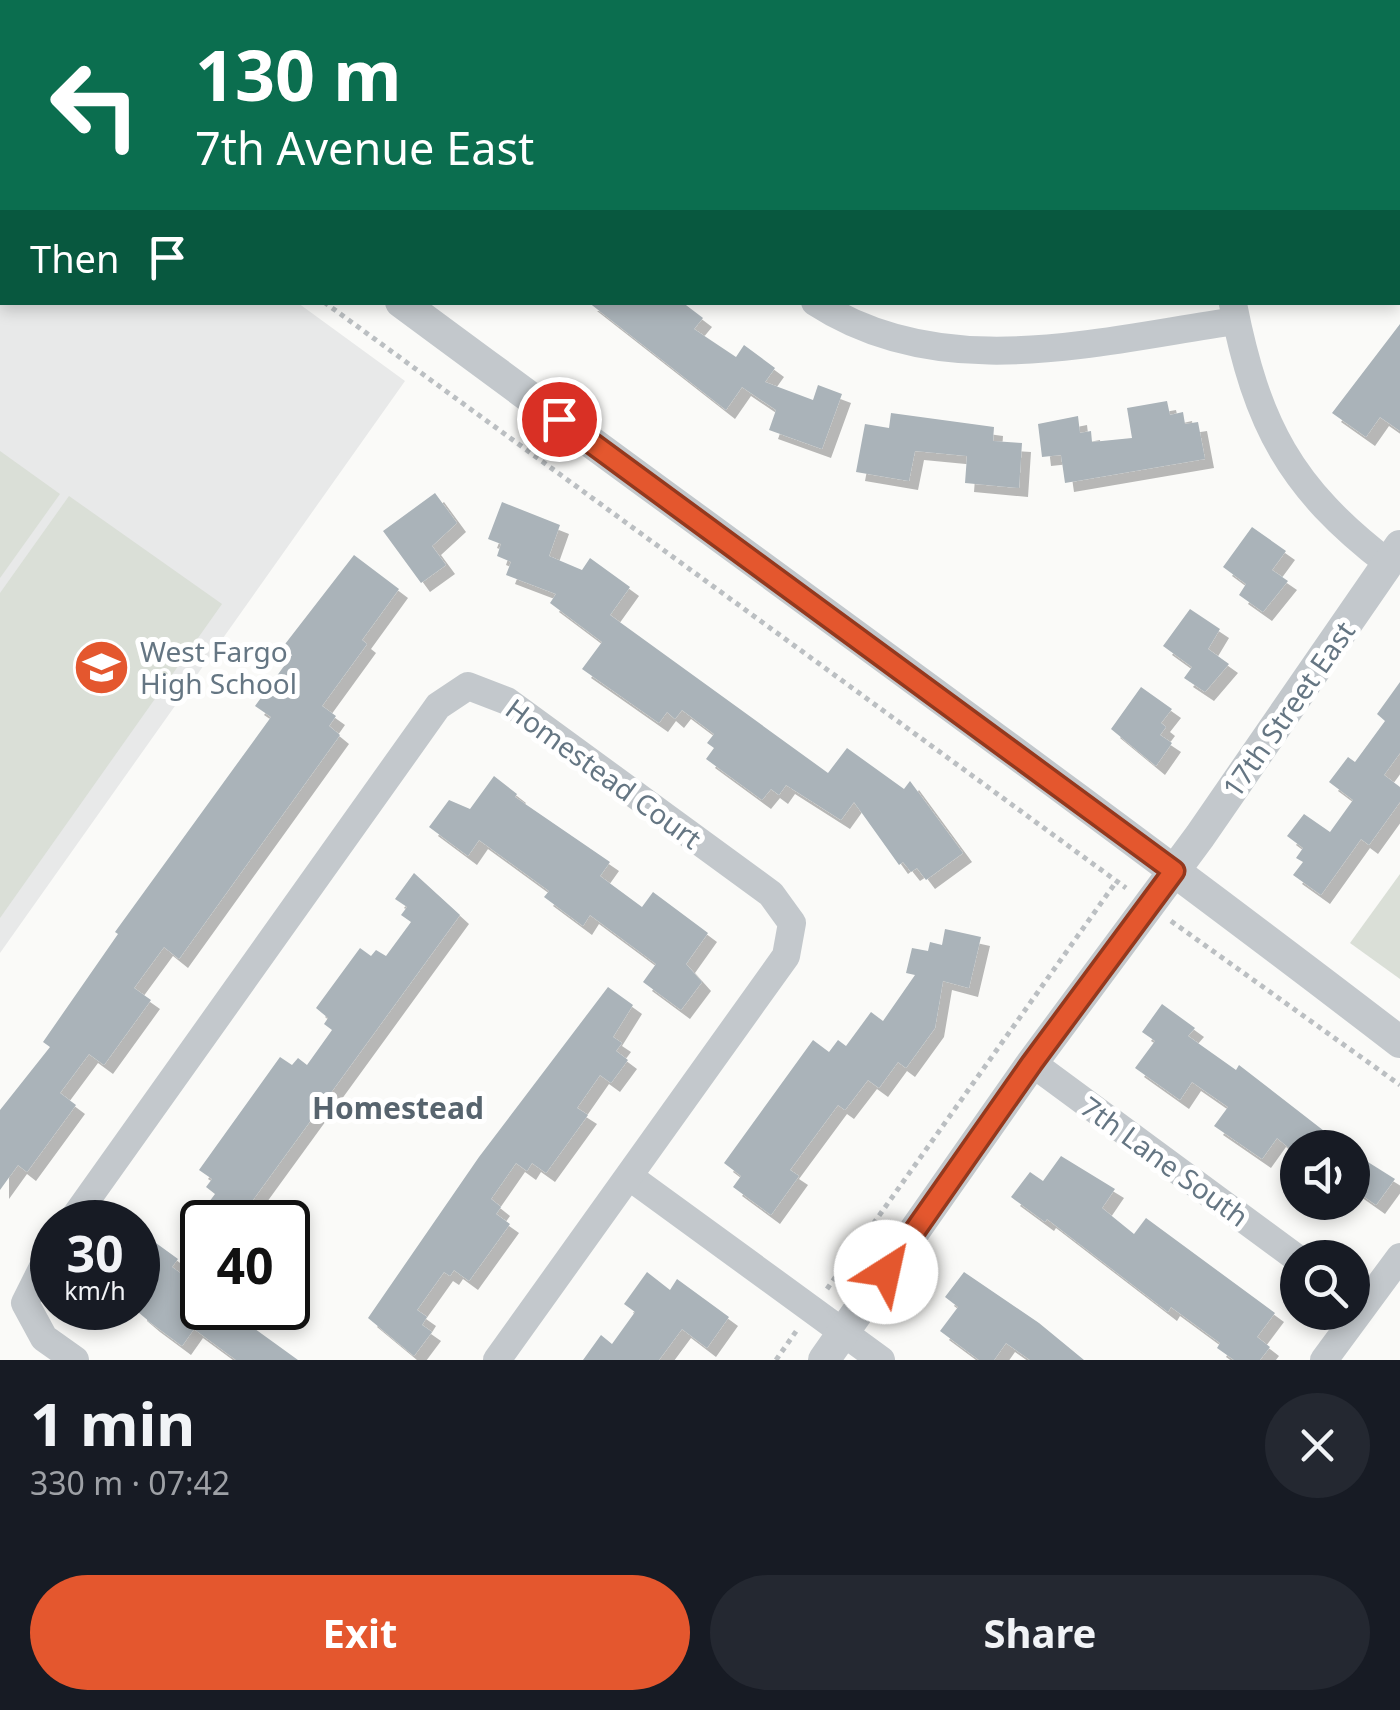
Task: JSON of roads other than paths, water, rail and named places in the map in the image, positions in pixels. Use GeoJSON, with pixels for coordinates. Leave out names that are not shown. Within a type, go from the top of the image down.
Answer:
{"type":"FeatureCollection","features":[{"type":"Feature","properties":{"kind":"street"},"geometry":{"type":"LineString","coordinates":[[405,305],[1400,1042]]}},
{"type":"Feature","properties":{"kind":"street"},"geometry":{"type":"LineString","coordinates":[[819,305],[917,345],[1003,354],[1234,312],[1266,425],[1302,486],[1339,525],[1394,555]]}},
{"type":"Feature","properties":{"kind":"street","name":"17th Street East"},"geometry":{"type":"LineString","coordinates":[[824,1360],[1032,1063],[1174,871],[1394,555]]}},
{"type":"Feature","properties":{"kind":"street","name":"Homestead Court"},"geometry":{"type":"LineString","coordinates":[[87,1200],[438,706],[468,686],[507,700],[771,894],[792,922],[786,956],[497,1360]]}},
{"type":"Feature","properties":{"kind":"street","name":"7th Lane South"},"geometry":{"type":"LineString","coordinates":[[1032,1063],[1280,1246]]}},
{"type":"Feature","properties":{"kind":"street"},"geometry":{"type":"LineString","coordinates":[[630,1177],[881,1360]]}},
{"type":"Feature","properties":{"kind":"street"},"geometry":{"type":"LineString","coordinates":[[1370,1291],[1400,1257]]}},
{"type":"Feature","properties":{"kind":"street"},"geometry":{"type":"LineString","coordinates":[[30,1291],[24,1303],[30,1314]]}},
{"type":"Feature","properties":{"kind":"street"},"geometry":{"type":"LineString","coordinates":[[39,1330],[44,1338],[75,1360]]}},
{"type":"Feature","properties":{"kind":"street"},"geometry":{"type":"LineString","coordinates":[[1324,1360],[1342,1330]]}},
{"type":"Feature","properties":{"kind":"place","name":"West Fargo High School"},"geometry":{"type":"Point","coordinates":[101,667]}},
{"type":"Feature","properties":{"kind":"district","name":"Homestead"},"geometry":{"type":"Point","coordinates":[398,1107]}}]}
